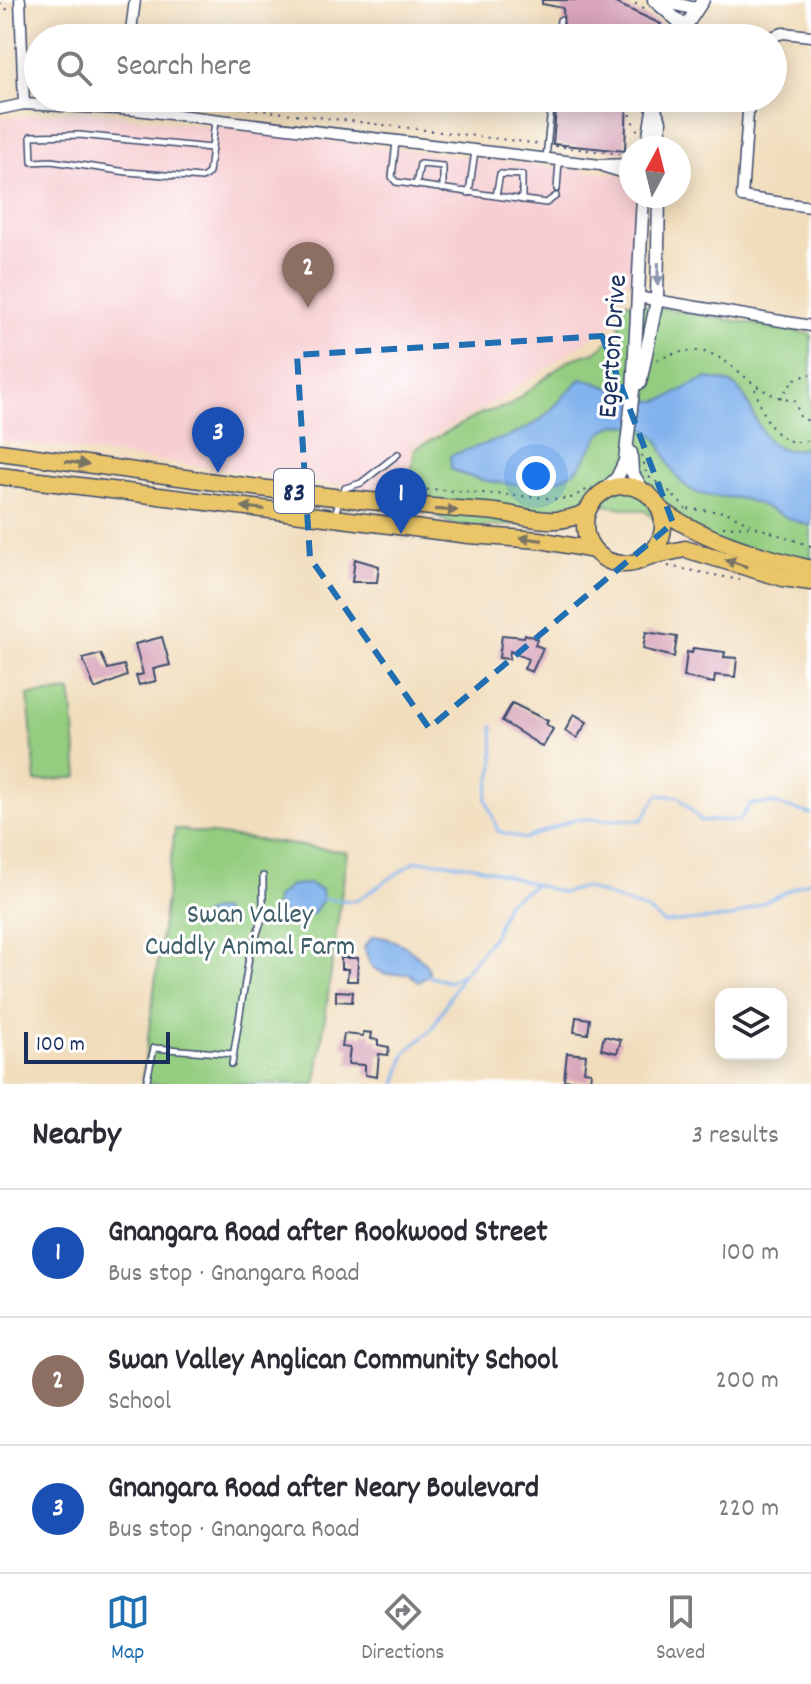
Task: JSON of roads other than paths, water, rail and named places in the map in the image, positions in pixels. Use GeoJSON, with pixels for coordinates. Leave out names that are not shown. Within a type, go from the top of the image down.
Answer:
{"type":"FeatureCollection","features":[{"type":"Feature","properties":{"kind":"main road","name":"83"},"geometry":{"type":"LineString","coordinates":[[0,452],[411,507],[495,512],[540,521],[565,520],[586,512]]}},
{"type":"Feature","properties":{"kind":"main road","name":"83"},"geometry":{"type":"LineString","coordinates":[[0,476],[540,540],[593,550],[612,563],[624,565],[685,549],[783,578],[811,582]]}},
{"type":"Feature","properties":{"kind":"main road"},"geometry":{"type":"LineString","coordinates":[[593,550],[584,525],[586,512],[598,489],[615,486],[642,489],[660,509],[683,525],[704,534],[811,569]]}},
{"type":"Feature","properties":{"kind":"main road"},"geometry":{"type":"LineString","coordinates":[[647,557],[662,535],[660,509]]}},
{"type":"Feature","properties":{"kind":"street"},"geometry":{"type":"LineString","coordinates":[[0,109],[24,104],[20,0]]}},
{"type":"Feature","properties":{"kind":"street"},"geometry":{"type":"LineString","coordinates":[[132,24],[135,0]]}},
{"type":"Feature","properties":{"kind":"street"},"geometry":{"type":"LineString","coordinates":[[656,0],[699,4],[686,24]]}},
{"type":"Feature","properties":{"kind":"street"},"geometry":{"type":"LineString","coordinates":[[656,0],[675,24]]}},
{"type":"Feature","properties":{"kind":"street"},"geometry":{"type":"LineString","coordinates":[[787,33],[811,36]]}},
{"type":"Feature","properties":{"kind":"street"},"geometry":{"type":"LineString","coordinates":[[172,112],[215,120],[559,161],[619,164]]}},
{"type":"Feature","properties":{"kind":"street"},"geometry":{"type":"LineString","coordinates":[[645,136],[652,112]]}},
{"type":"Feature","properties":{"kind":"street"},"geometry":{"type":"LineString","coordinates":[[658,112],[659,136]]}},
{"type":"Feature","properties":{"kind":"street"},"geometry":{"type":"LineString","coordinates":[[748,112],[742,197],[811,207]]}},
{"type":"Feature","properties":{"kind":"street"},"geometry":{"type":"LineString","coordinates":[[600,165],[619,171]]}},
{"type":"Feature","properties":{"kind":"street","name":"Egerton Drive"},"geometry":{"type":"LineString","coordinates":[[598,489],[621,473],[630,435],[635,392],[642,208]]}},
{"type":"Feature","properties":{"kind":"street","name":"Egerton Drive"},"geometry":{"type":"LineString","coordinates":[[635,392],[657,300],[659,208]]}},
{"type":"Feature","properties":{"kind":"street"},"geometry":{"type":"LineString","coordinates":[[637,297],[811,326]]}},
{"type":"Feature","properties":{"kind":"street","name":"Egerton Drive"},"geometry":{"type":"LineString","coordinates":[[630,435],[633,474],[642,489]]}},
{"type":"Feature","properties":{"kind":"lane"},"geometry":{"type":"LineString","coordinates":[[560,20],[560,24]]}},
{"type":"Feature","properties":{"kind":"lane"},"geometry":{"type":"LineString","coordinates":[[546,159],[551,112]]}},
{"type":"Feature","properties":{"kind":"lane"},"geometry":{"type":"LineString","coordinates":[[211,148],[68,134],[31,136],[32,162],[51,161],[127,172],[202,178],[209,173],[215,120]]}},
{"type":"Feature","properties":{"kind":"lane"},"geometry":{"type":"LineString","coordinates":[[396,141],[392,179],[546,203],[556,192],[559,161]]}},
{"type":"Feature","properties":{"kind":"lane"},"geometry":{"type":"LineString","coordinates":[[469,193],[475,151]]}},
{"type":"Feature","properties":{"kind":"lane"},"geometry":{"type":"LineString","coordinates":[[416,185],[420,164],[443,166],[443,189]]}},
{"type":"Feature","properties":{"kind":"lane"},"geometry":{"type":"LineString","coordinates":[[496,196],[500,174],[522,175],[522,200]]}},
{"type":"Feature","properties":{"kind":"lane"},"geometry":{"type":"LineString","coordinates":[[334,518],[338,497],[345,488],[361,483],[398,454]]}},
{"type":"Feature","properties":{"kind":"lane"},"geometry":{"type":"LineString","coordinates":[[232,1064],[249,957],[263,916],[263,876]]}},
{"type":"Feature","properties":{"kind":"lane"},"geometry":{"type":"LineString","coordinates":[[146,1084],[154,1048],[233,1054]]}},
{"type":"Feature","properties":{"kind":"water"},"geometry":{"type":"Polygon","coordinates":[[[708,378],[732,384],[749,405],[769,441],[779,448],[792,450],[811,446],[811,526],[747,500],[695,492],[671,469],[657,439],[638,427],[612,426],[596,441],[579,467],[553,481],[498,483],[451,469],[450,456],[529,427],[545,416],[581,379],[653,401],[667,398],[708,378]]]}},
{"type":"Feature","properties":{"kind":"water"},"geometry":{"type":"Polygon","coordinates":[[[310,884],[321,890],[323,899],[313,914],[288,916],[275,906],[276,898],[291,885],[310,884]]]}},
{"type":"Feature","properties":{"kind":"water"},"geometry":{"type":"Polygon","coordinates":[[[223,911],[224,917],[217,923],[202,924],[204,914],[223,911]]]}},
{"type":"Feature","properties":{"kind":"water"},"geometry":{"type":"Polygon","coordinates":[[[373,936],[390,939],[412,951],[429,969],[428,976],[418,982],[410,974],[385,974],[371,967],[364,947],[373,936]]]}},
{"type":"Feature","properties":{"kind":"waterway"},"geometry":{"type":"LineString","coordinates":[[493,726],[494,766],[486,799],[498,831],[524,839],[575,819],[642,820],[658,795],[679,797],[701,821],[740,820],[750,804],[773,803],[811,814]]}},
{"type":"Feature","properties":{"kind":"waterway"},"geometry":{"type":"LineString","coordinates":[[323,899],[356,901],[416,861],[438,862],[475,866],[563,893],[584,887],[647,910],[664,923],[733,917],[811,880]]}},
{"type":"Feature","properties":{"kind":"waterway"},"geometry":{"type":"LineString","coordinates":[[428,976],[449,982],[465,972],[494,935],[507,902],[535,885]]}},
{"type":"Feature","properties":{"kind":"waterway"},"geometry":{"type":"LineString","coordinates":[[396,1084],[406,1052],[432,1029],[462,975]]}},
{"type":"Feature","properties":{"kind":"place","name":"Swan Valley Anglican Community School"},"geometry":{"type":"Point","coordinates":[308,308]}},
{"type":"Feature","properties":{"kind":"place","name":"Gnangara Road after Neary Boulevard"},"geometry":{"type":"Point","coordinates":[218,473]}},
{"type":"Feature","properties":{"kind":"place","name":"Gnangara Road after Rookwood Street"},"geometry":{"type":"Point","coordinates":[401,534]}},
{"type":"Feature","properties":{"kind":"park label","name":"Swan Valley Cuddly Animal Farm"},"geometry":{"type":"Point","coordinates":[250,928]}}]}
